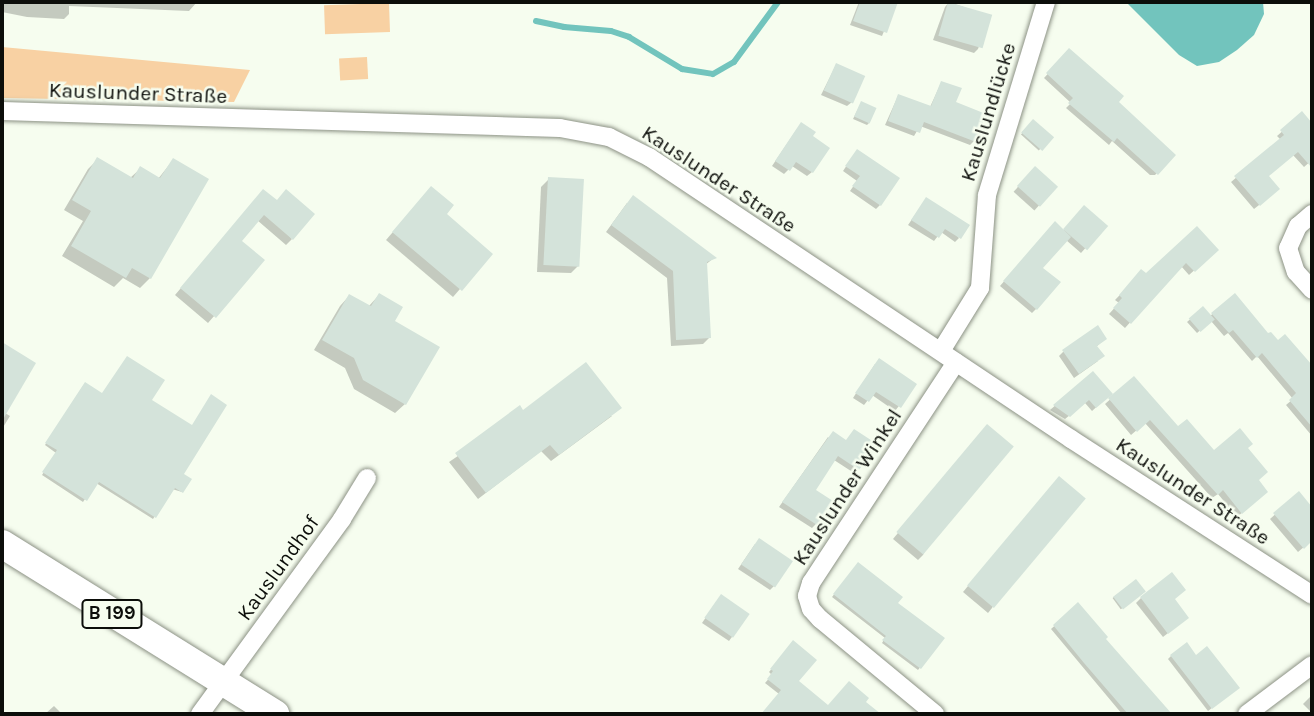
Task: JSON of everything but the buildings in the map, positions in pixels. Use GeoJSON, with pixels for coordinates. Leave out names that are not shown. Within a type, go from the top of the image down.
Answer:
{"type":"FeatureCollection","features":[{"type":"Feature","properties":{"kind":"main road","name":"B 199"},"geometry":{"type":"LineString","coordinates":[[2,544],[275,714]]}},
{"type":"Feature","properties":{"kind":"street","name":"Kauslundlücke"},"geometry":{"type":"LineString","coordinates":[[941,351],[980,288],[986,195],[1046,2]]}},
{"type":"Feature","properties":{"kind":"street","name":"Kauslunder Straße"},"geometry":{"type":"LineString","coordinates":[[2,111],[560,128],[608,137],[649,157],[1312,595]]}},
{"type":"Feature","properties":{"kind":"street"},"geometry":{"type":"LineString","coordinates":[[1312,214],[1298,226],[1288,248],[1296,272],[1312,290]]}},
{"type":"Feature","properties":{"kind":"street","name":"Kauslunder Winkel"},"geometry":{"type":"LineString","coordinates":[[935,714],[820,619],[807,603],[807,596],[811,583],[956,362]]}},
{"type":"Feature","properties":{"kind":"street","name":"Kauslundhof"},"geometry":{"type":"LineString","coordinates":[[200,714],[342,519],[367,478]]}},
{"type":"Feature","properties":{"kind":"street"},"geometry":{"type":"LineString","coordinates":[[1247,714],[1312,665]]}},
{"type":"Feature","properties":{"kind":"shaded area"},"geometry":{"type":"Polygon","coordinates":[[[389,3],[390,32],[325,34],[324,5],[389,3]]]}},
{"type":"Feature","properties":{"kind":"shaded area"},"geometry":{"type":"Polygon","coordinates":[[[2,47],[250,70],[234,102],[2,98],[2,47]]]}},
{"type":"Feature","properties":{"kind":"shaded area"},"geometry":{"type":"Polygon","coordinates":[[[367,57],[368,79],[340,80],[339,58],[367,57]]]}},
{"type":"Feature","properties":{"kind":"water"},"geometry":{"type":"Polygon","coordinates":[[[1126,2],[1263,2],[1264,14],[1254,35],[1237,50],[1219,62],[1197,66],[1179,55],[1126,2]]]}},
{"type":"Feature","properties":{"kind":"waterway"},"geometry":{"type":"LineString","coordinates":[[536,21],[564,27],[611,31],[629,37],[682,69],[713,74],[734,62],[778,2]]}}]}
